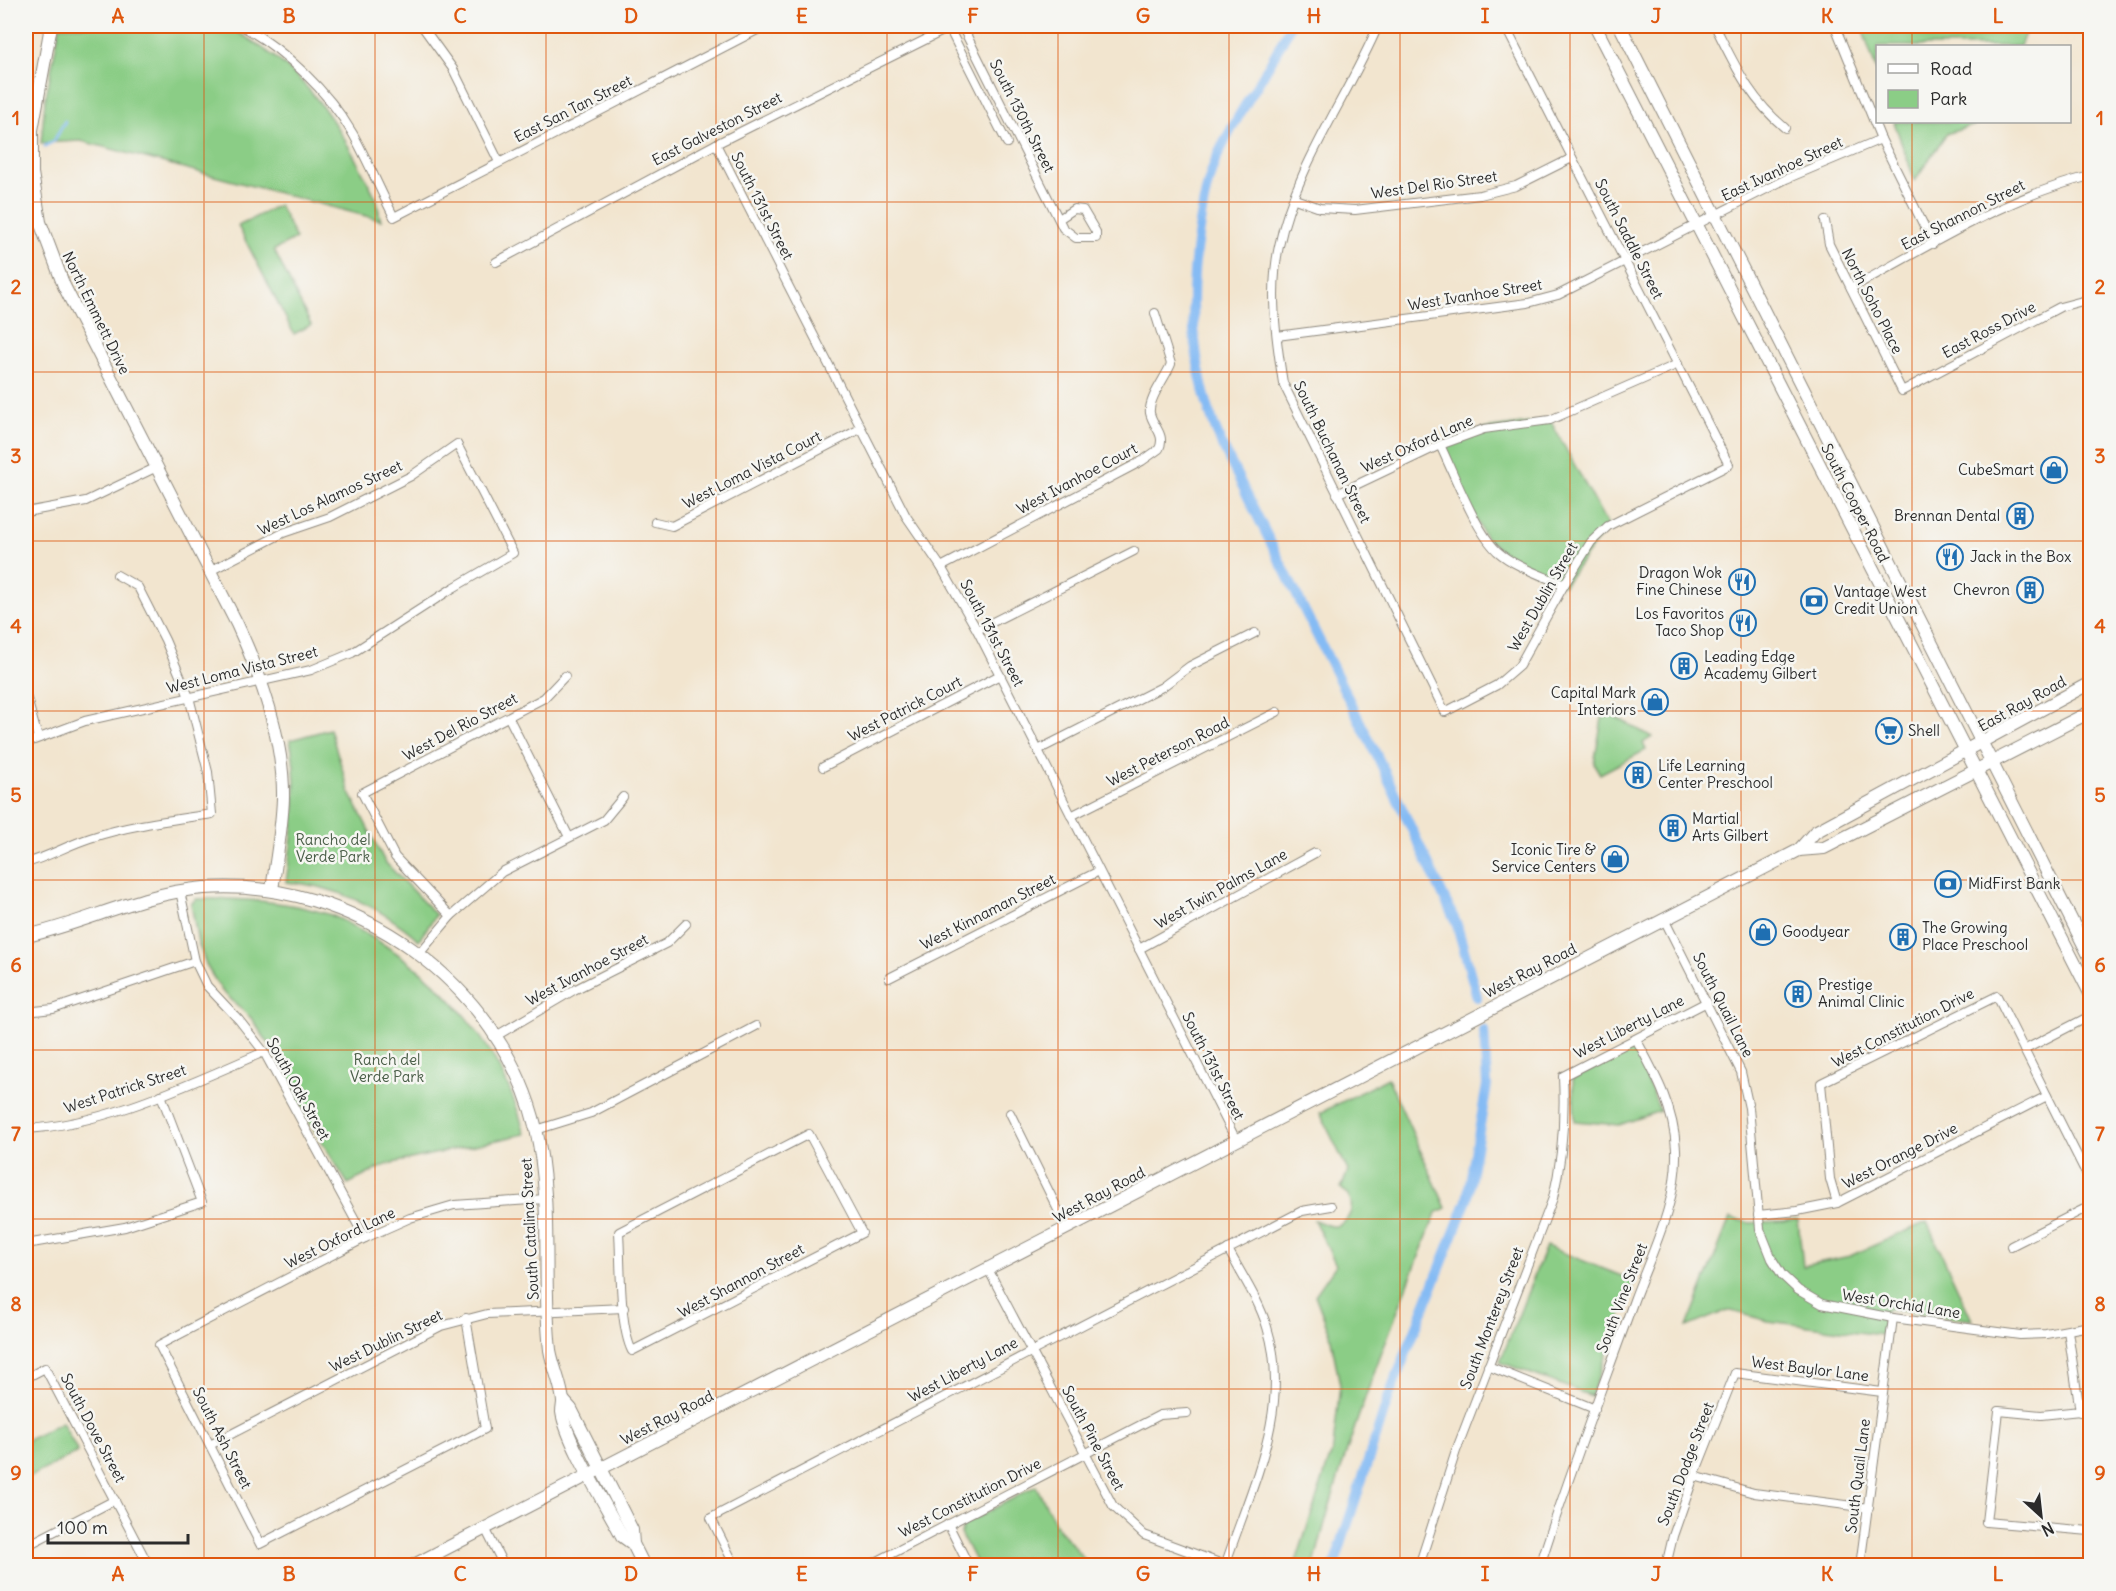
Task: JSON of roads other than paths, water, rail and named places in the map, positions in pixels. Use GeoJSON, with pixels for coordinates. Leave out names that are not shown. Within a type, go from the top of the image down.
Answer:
{"type":"FeatureCollection","features":[{"type":"Feature","properties":{"kind":"main road","name":"North Emmett Drive"},"geometry":{"type":"LineString","coordinates":[[51,26],[28,145],[38,211],[51,256],[210,571]]}},
{"type":"Feature","properties":{"kind":"main road","name":"South Cooper Road"},"geometry":{"type":"LineString","coordinates":[[1595,26],[2091,993]]}},
{"type":"Feature","properties":{"kind":"main road","name":"South Cooper Road"},"geometry":{"type":"LineString","coordinates":[[1620,26],[2091,957]]}},
{"type":"Feature","properties":{"kind":"main road"},"geometry":{"type":"LineString","coordinates":[[1843,511],[1861,501]]}},
{"type":"Feature","properties":{"kind":"main road"},"geometry":{"type":"LineString","coordinates":[[210,571],[245,641],[259,682],[281,767],[283,797],[272,890]]}},
{"type":"Feature","properties":{"kind":"main road","name":"East Ray Road"},"geometry":{"type":"LineString","coordinates":[[1967,751],[2091,683]]}},
{"type":"Feature","properties":{"kind":"main road"},"geometry":{"type":"LineString","coordinates":[[1994,762],[2091,712]]}},
{"type":"Feature","properties":{"kind":"main road","name":"West Ray Road"},"geometry":{"type":"LineString","coordinates":[[412,1566],[1799,850],[1815,832],[1967,751]]}},
{"type":"Feature","properties":{"kind":"main road","name":"West Ray Road"},"geometry":{"type":"LineString","coordinates":[[1799,850],[1824,848],[1994,762]]}},
{"type":"Feature","properties":{"kind":"main road","name":"South Catalina Street"},"geometry":{"type":"LineString","coordinates":[[26,936],[81,921],[121,905],[180,891],[223,887],[272,890],[355,916],[379,927],[420,954],[453,983],[480,1013],[496,1036],[517,1076],[536,1130],[542,1160],[545,1199],[550,1350],[563,1400],[571,1409],[595,1471],[632,1530],[633,1544],[644,1566]]}},
{"type":"Feature","properties":{"kind":"street","name":"East San Tan Street"},"geometry":{"type":"LineString","coordinates":[[242,26],[260,36],[319,89],[352,133],[394,217],[765,26]]}},
{"type":"Feature","properties":{"kind":"street"},"geometry":{"type":"LineString","coordinates":[[422,26],[453,69],[499,162]]}},
{"type":"Feature","properties":{"kind":"street","name":"South 130th Street"},"geometry":{"type":"LineString","coordinates":[[962,26],[1063,228],[1076,238],[1096,238],[1096,232],[1083,210],[1074,209],[1059,219]]}},
{"type":"Feature","properties":{"kind":"street","name":"South Buchanan Street"},"geometry":{"type":"LineString","coordinates":[[1378,26],[1295,199],[1279,246],[1275,292],[1277,336],[1283,383],[1445,712]]}},
{"type":"Feature","properties":{"kind":"street","name":"South Saddle Street"},"geometry":{"type":"LineString","coordinates":[[1505,26],[1729,465]]}},
{"type":"Feature","properties":{"kind":"street"},"geometry":{"type":"LineString","coordinates":[[1715,26],[1738,72],[1762,109],[1785,128]]}},
{"type":"Feature","properties":{"kind":"street"},"geometry":{"type":"LineString","coordinates":[[1835,26],[1881,139],[1933,244]]}},
{"type":"Feature","properties":{"kind":"street"},"geometry":{"type":"LineString","coordinates":[[951,27],[1007,143]]}},
{"type":"Feature","properties":{"kind":"street","name":"East Galveston Street"},"geometry":{"type":"LineString","coordinates":[[496,262],[716,144],[951,27]]}},
{"type":"Feature","properties":{"kind":"street","name":"East Ivanhoe Street"},"geometry":{"type":"LineString","coordinates":[[1696,225],[1786,179],[1881,139]]}},
{"type":"Feature","properties":{"kind":"street","name":"South 131st Street"},"geometry":{"type":"LineString","coordinates":[[716,144],[906,516],[941,567],[977,630],[1236,1140]]}},
{"type":"Feature","properties":{"kind":"street","name":"West Del Rio Street"},"geometry":{"type":"LineString","coordinates":[[1295,199],[1320,208],[1355,210],[1479,195],[1516,186],[1572,158]]}},
{"type":"Feature","properties":{"kind":"street","name":"East Shannon Street"},"geometry":{"type":"LineString","coordinates":[[1851,288],[2024,198],[2056,185],[2091,176]]}},
{"type":"Feature","properties":{"kind":"street","name":"North Soho Place"},"geometry":{"type":"LineString","coordinates":[[1825,221],[1829,244],[1902,391]]}},
{"type":"Feature","properties":{"kind":"street","name":"West Ivanhoe Street"},"geometry":{"type":"LineString","coordinates":[[1277,336],[1528,303],[1558,295],[1696,225]]}},
{"type":"Feature","properties":{"kind":"street","name":"East Ross Drive"},"geometry":{"type":"LineString","coordinates":[[1902,391],[2060,308],[2091,299]]}},
{"type":"Feature","properties":{"kind":"street","name":"West Ivanhoe Court"},"geometry":{"type":"LineString","coordinates":[[941,567],[1142,461],[1159,449],[1161,436],[1150,414],[1150,405],[1171,364],[1155,313]]}},
{"type":"Feature","properties":{"kind":"street","name":"West Oxford Lane"},"geometry":{"type":"LineString","coordinates":[[1337,494],[1440,445],[1484,429],[1550,420],[1678,364]]}},
{"type":"Feature","properties":{"kind":"street","name":"West Loma Vista Court"},"geometry":{"type":"LineString","coordinates":[[655,522],[672,526],[860,429]]}},
{"type":"Feature","properties":{"kind":"street","name":"West Loma Vista Street"},"geometry":{"type":"LineString","coordinates":[[26,743],[85,721],[311,670],[352,653],[453,588],[513,553],[457,444]]}},
{"type":"Feature","properties":{"kind":"street","name":"West Los Alamos Street"},"geometry":{"type":"LineString","coordinates":[[210,571],[283,533],[330,517],[411,477],[457,444]]}},
{"type":"Feature","properties":{"kind":"street"},"geometry":{"type":"LineString","coordinates":[[1440,445],[1485,537],[1498,552],[1515,563],[1564,585]]}},
{"type":"Feature","properties":{"kind":"street","name":"West Dublin Street"},"geometry":{"type":"LineString","coordinates":[[1445,712],[1497,685],[1519,666],[1591,542],[1608,526],[1729,465]]}},
{"type":"Feature","properties":{"kind":"street"},"geometry":{"type":"LineString","coordinates":[[26,512],[86,501],[157,467]]}},
{"type":"Feature","properties":{"kind":"street"},"geometry":{"type":"LineString","coordinates":[[977,630],[1134,551]]}},
{"type":"Feature","properties":{"kind":"street"},"geometry":{"type":"LineString","coordinates":[[26,863],[52,855],[87,838],[126,828],[212,814],[208,772],[189,697],[165,640],[138,588],[117,575]]}},
{"type":"Feature","properties":{"kind":"street"},"geometry":{"type":"LineString","coordinates":[[1038,750],[1162,687],[1191,666],[1255,633]]}},
{"type":"Feature","properties":{"kind":"street","name":"West Patrick Court"},"geometry":{"type":"LineString","coordinates":[[823,767],[1000,675]]}},
{"type":"Feature","properties":{"kind":"street","name":"West Del Rio Street"},"geometry":{"type":"LineString","coordinates":[[450,916],[395,856],[362,793],[544,698],[565,676]]}},
{"type":"Feature","properties":{"kind":"street"},"geometry":{"type":"LineString","coordinates":[[26,695],[38,738]]}},
{"type":"Feature","properties":{"kind":"street","name":"West Peterson Road"},"geometry":{"type":"LineString","coordinates":[[1071,816],[1277,712]]}},
{"type":"Feature","properties":{"kind":"street"},"geometry":{"type":"LineString","coordinates":[[509,718],[569,837]]}},
{"type":"Feature","properties":{"kind":"street"},"geometry":{"type":"LineString","coordinates":[[420,954],[450,916],[502,872],[604,820],[623,796]]}},
{"type":"Feature","properties":{"kind":"street","name":"West Twin Palms Lane"},"geometry":{"type":"LineString","coordinates":[[1138,949],[1316,853]]}},
{"type":"Feature","properties":{"kind":"street","name":"West Kinnaman Street"},"geometry":{"type":"LineString","coordinates":[[889,978],[1099,871]]}},
{"type":"Feature","properties":{"kind":"street","name":"South Oak Street"},"geometry":{"type":"LineString","coordinates":[[180,891],[195,961],[207,986],[239,1020],[264,1052],[365,1238]]}},
{"type":"Feature","properties":{"kind":"street","name":"South Quail Lane"},"geometry":{"type":"LineString","coordinates":[[1664,919],[1741,1072],[1749,1108],[1758,1215]]}},
{"type":"Feature","properties":{"kind":"street","name":"West Ivanhoe Street"},"geometry":{"type":"LineString","coordinates":[[496,1036],[574,990],[667,943],[686,924]]}},
{"type":"Feature","properties":{"kind":"street"},"geometry":{"type":"LineString","coordinates":[[26,1012],[53,1009],[195,961]]}},
{"type":"Feature","properties":{"kind":"street","name":"West Constitution Drive"},"geometry":{"type":"LineString","coordinates":[[1837,1203],[1830,1179],[1821,1083],[1997,996],[2024,1050]]}},
{"type":"Feature","properties":{"kind":"street","name":"West Liberty Lane"},"geometry":{"type":"LineString","coordinates":[[1563,1076],[1707,1002]]}},
{"type":"Feature","properties":{"kind":"street"},"geometry":{"type":"LineString","coordinates":[[2091,1016],[2024,1050],[2091,1181]]}},
{"type":"Feature","properties":{"kind":"street"},"geometry":{"type":"LineString","coordinates":[[536,1130],[591,1113],[756,1026]]}},
{"type":"Feature","properties":{"kind":"street","name":"South Vine Street"},"geometry":{"type":"LineString","coordinates":[[1540,1566],[1662,1229],[1674,1181],[1676,1148],[1666,1095],[1636,1039]]}},
{"type":"Feature","properties":{"kind":"street","name":"West Patrick Street"},"geometry":{"type":"LineString","coordinates":[[26,1129],[86,1119],[160,1095],[264,1052]]}},
{"type":"Feature","properties":{"kind":"street","name":"South Monterey Street"},"geometry":{"type":"LineString","coordinates":[[1419,1566],[1456,1451],[1553,1198],[1561,1165],[1565,1122],[1563,1076]]}},
{"type":"Feature","properties":{"kind":"street"},"geometry":{"type":"LineString","coordinates":[[26,1244],[125,1227],[202,1202],[160,1095]]}},
{"type":"Feature","properties":{"kind":"street","name":"West Orange Drive"},"geometry":{"type":"LineString","coordinates":[[1758,1215],[1797,1211],[1837,1203],[2047,1096]]}},
{"type":"Feature","properties":{"kind":"street"},"geometry":{"type":"LineString","coordinates":[[1010,1113],[1067,1228]]}},
{"type":"Feature","properties":{"kind":"street","name":"West Shannon Street"},"geometry":{"type":"LineString","coordinates":[[809,1134],[862,1233],[633,1352],[628,1343],[624,1308],[619,1232],[809,1134]]}},
{"type":"Feature","properties":{"kind":"street","name":"West Oxford Lane"},"geometry":{"type":"LineString","coordinates":[[159,1345],[365,1238],[410,1218],[454,1205],[545,1199]]}},
{"type":"Feature","properties":{"kind":"street","name":"West Liberty Lane"},"geometry":{"type":"LineString","coordinates":[[735,1566],[711,1518],[1228,1248],[1302,1211],[1331,1206]]}},
{"type":"Feature","properties":{"kind":"street"},"geometry":{"type":"LineString","coordinates":[[2011,1246],[2091,1206]]}},
{"type":"Feature","properties":{"kind":"street","name":"West Orchid Lane"},"geometry":{"type":"LineString","coordinates":[[1758,1215],[1764,1242],[1782,1275],[1798,1290],[1822,1305],[1893,1318],[2020,1335],[2068,1331],[2091,1326]]}},
{"type":"Feature","properties":{"kind":"street"},"geometry":{"type":"LineString","coordinates":[[1225,1565],[1270,1434],[1276,1376],[1266,1324],[1228,1248]]}},
{"type":"Feature","properties":{"kind":"street","name":"South Pine Street"},"geometry":{"type":"LineString","coordinates":[[988,1269],[1113,1506],[1144,1535],[1225,1565]]}},
{"type":"Feature","properties":{"kind":"street","name":"West Dublin Street"},"geometry":{"type":"LineString","coordinates":[[210,1445],[441,1326],[487,1314],[624,1308]]}},
{"type":"Feature","properties":{"kind":"street","name":"South Ash Street"},"geometry":{"type":"LineString","coordinates":[[159,1345],[260,1544],[485,1429],[466,1318]]}},
{"type":"Feature","properties":{"kind":"street","name":"South Quail Lane"},"geometry":{"type":"LineString","coordinates":[[1860,1566],[1893,1318]]}},
{"type":"Feature","properties":{"kind":"street"},"geometry":{"type":"LineString","coordinates":[[2068,1331],[2080,1412]]}},
{"type":"Feature","properties":{"kind":"street"},"geometry":{"type":"LineString","coordinates":[[1488,1366],[1595,1409]]}},
{"type":"Feature","properties":{"kind":"street","name":"South Dove Street"},"geometry":{"type":"LineString","coordinates":[[26,1378],[45,1368],[149,1566]]}},
{"type":"Feature","properties":{"kind":"street","name":"West Baylor Lane"},"geometry":{"type":"LineString","coordinates":[[1735,1373],[1882,1392]]}},
{"type":"Feature","properties":{"kind":"street","name":"South Dodge Street"},"geometry":{"type":"LineString","coordinates":[[1666,1566],[1673,1536],[1694,1476],[1735,1373]]}},
{"type":"Feature","properties":{"kind":"street"},"geometry":{"type":"LineString","coordinates":[[2091,1410],[2042,1414],[2000,1411],[1986,1522],[2091,1531]]}},
{"type":"Feature","properties":{"kind":"street","name":"West Constitution Drive"},"geometry":{"type":"LineString","coordinates":[[868,1566],[1160,1415],[1187,1413]]}},
{"type":"Feature","properties":{"kind":"street"},"geometry":{"type":"LineString","coordinates":[[1694,1476],[1754,1493],[1869,1508]]}},
{"type":"Feature","properties":{"kind":"street"},"geometry":{"type":"LineString","coordinates":[[26,1546],[115,1500]]}},
{"type":"Feature","properties":{"kind":"street"},"geometry":{"type":"LineString","coordinates":[[948,1524],[969,1566]]}},
{"type":"Feature","properties":{"kind":"street"},"geometry":{"type":"LineString","coordinates":[[485,1528],[504,1566]]}},
{"type":"Feature","properties":{"kind":"waterway"},"geometry":{"type":"LineString","coordinates":[[1290,26],[1225,140],[1209,181],[1200,223],[1194,279],[1194,336],[1198,363],[1204,391],[1222,445],[1380,762],[1457,925],[1477,997]]}},
{"type":"Feature","properties":{"kind":"waterway"},"geometry":{"type":"LineString","coordinates":[[45,146],[54,141],[65,121]]}},
{"type":"Feature","properties":{"kind":"waterway"},"geometry":{"type":"LineString","coordinates":[[1334,1566],[1389,1396],[1467,1200],[1487,1085],[1484,1030]]}},
{"type":"Feature","properties":{"kind":"place","name":"CubeSmart"},"geometry":{"type":"Point","coordinates":[2054,470]}},
{"type":"Feature","properties":{"kind":"place","name":"Brennan Dental"},"geometry":{"type":"Point","coordinates":[2020,516]}},
{"type":"Feature","properties":{"kind":"place","name":"Jack in the Box"},"geometry":{"type":"Point","coordinates":[1950,557]}},
{"type":"Feature","properties":{"kind":"place","name":"Dragon Wok Fine Chinese"},"geometry":{"type":"Point","coordinates":[1742,582]}},
{"type":"Feature","properties":{"kind":"place","name":"Chevron"},"geometry":{"type":"Point","coordinates":[2030,590]}},
{"type":"Feature","properties":{"kind":"place","name":"Vantage West Credit Union"},"geometry":{"type":"Point","coordinates":[1814,601]}},
{"type":"Feature","properties":{"kind":"place","name":"Los Favoritos Taco Shop"},"geometry":{"type":"Point","coordinates":[1743,623]}},
{"type":"Feature","properties":{"kind":"place","name":"Leading Edge Academy Gilbert"},"geometry":{"type":"Point","coordinates":[1684,666]}},
{"type":"Feature","properties":{"kind":"place","name":"Capital Mark Interiors"},"geometry":{"type":"Point","coordinates":[1655,702]}},
{"type":"Feature","properties":{"kind":"place","name":"Shell"},"geometry":{"type":"Point","coordinates":[1889,731]}},
{"type":"Feature","properties":{"kind":"place","name":"Life Learning Center Preschool"},"geometry":{"type":"Point","coordinates":[1638,775]}},
{"type":"Feature","properties":{"kind":"place","name":"Martial Arts Gilbert"},"geometry":{"type":"Point","coordinates":[1673,828]}},
{"type":"Feature","properties":{"kind":"place","name":"Iconic Tire & Service Centers"},"geometry":{"type":"Point","coordinates":[1615,859]}},
{"type":"Feature","properties":{"kind":"place","name":"MidFirst Bank"},"geometry":{"type":"Point","coordinates":[1948,884]}},
{"type":"Feature","properties":{"kind":"place","name":"Goodyear"},"geometry":{"type":"Point","coordinates":[1763,932]}},
{"type":"Feature","properties":{"kind":"place","name":"The Growing Place Preschool"},"geometry":{"type":"Point","coordinates":[1903,937]}},
{"type":"Feature","properties":{"kind":"place","name":"Prestige Animal Clinic"},"geometry":{"type":"Point","coordinates":[1798,994]}},
{"type":"Feature","properties":{"kind":"park label","name":"Rancho del Verde Park"},"geometry":{"type":"Point","coordinates":[333,848]}},
{"type":"Feature","properties":{"kind":"park label","name":"Ranch del Verde Park"},"geometry":{"type":"Point","coordinates":[387,1068]}}]}
